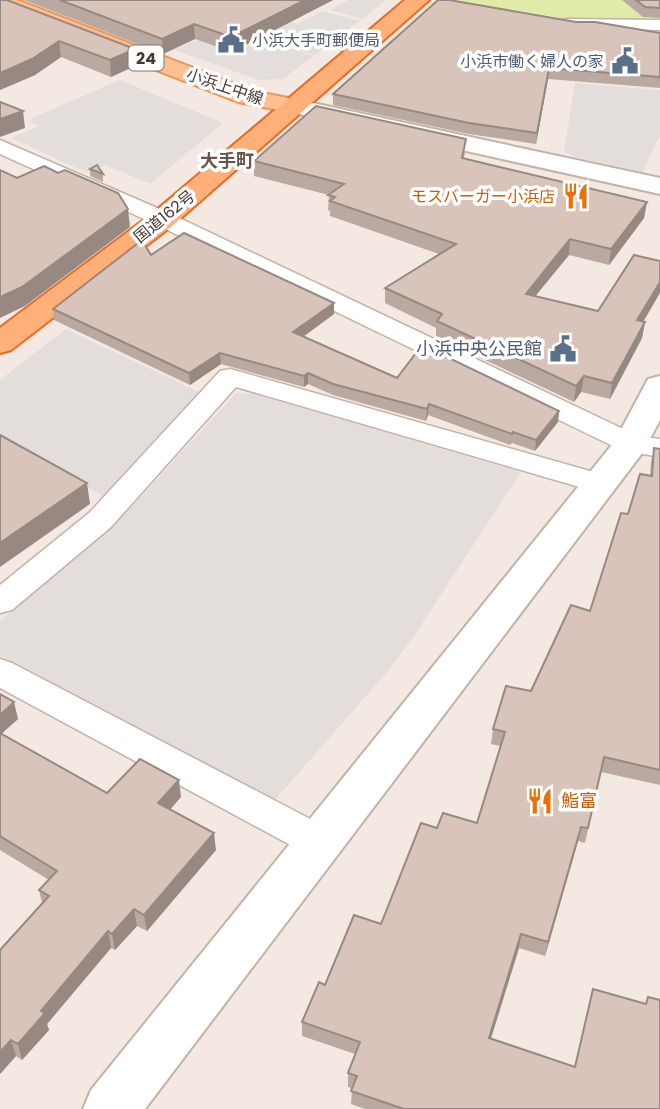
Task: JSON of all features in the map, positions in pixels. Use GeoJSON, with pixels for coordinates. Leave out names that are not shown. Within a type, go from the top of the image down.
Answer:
{"type":"FeatureCollection","features":[{"type":"Feature","properties":{"kind":"highway","name":"国道162号"},"geometry":{"type":"LineString","coordinates":[[0,343],[163,219],[418,0]]}},
{"type":"Feature","properties":{"kind":"main road","name":"小浜上中線"},"geometry":{"type":"LineString","coordinates":[[0,1],[247,97],[294,106]]}},
{"type":"Feature","properties":{"kind":"street"},"geometry":{"type":"LineString","coordinates":[[547,20],[575,25],[660,25]]}},
{"type":"Feature","properties":{"kind":"street"},"geometry":{"type":"LineString","coordinates":[[294,106],[660,186]]}},
{"type":"Feature","properties":{"kind":"street"},"geometry":{"type":"LineString","coordinates":[[0,146],[163,219],[645,446]]}},
{"type":"Feature","properties":{"kind":"street"},"geometry":{"type":"LineString","coordinates":[[0,602],[100,520],[230,377],[600,484]]}},
{"type":"Feature","properties":{"kind":"street"},"geometry":{"type":"LineString","coordinates":[[111,1109],[600,484],[645,446],[660,386]]}},
{"type":"Feature","properties":{"kind":"street"},"geometry":{"type":"LineString","coordinates":[[0,672],[321,843]]}},
{"type":"Feature","properties":{"kind":"green space"},"geometry":{"type":"Polygon","coordinates":[[[454,0],[644,0],[660,13],[660,21],[567,19],[454,0]]]}},
{"type":"Feature","properties":{"kind":"shaded area"},"geometry":{"type":"Polygon","coordinates":[[[348,0],[386,0],[362,19],[330,10],[348,0]]]}},
{"type":"Feature","properties":{"kind":"shaded area"},"geometry":{"type":"Polygon","coordinates":[[[240,7],[298,24],[322,11],[360,21],[315,55],[207,22],[240,7]]]}},
{"type":"Feature","properties":{"kind":"shaded area"},"geometry":{"type":"Polygon","coordinates":[[[261,39],[314,56],[283,79],[259,80],[174,50],[197,40],[234,53],[261,39]]]}},
{"type":"Feature","properties":{"kind":"shaded area"},"geometry":{"type":"Polygon","coordinates":[[[120,80],[223,123],[150,184],[106,165],[87,173],[11,138],[39,126],[28,120],[120,80]]]}},
{"type":"Feature","properties":{"kind":"shaded area"},"geometry":{"type":"Polygon","coordinates":[[[575,83],[660,90],[660,134],[643,172],[572,156],[564,151],[575,83]]]}},
{"type":"Feature","properties":{"kind":"shaded area"},"geometry":{"type":"Polygon","coordinates":[[[66,329],[201,393],[103,496],[0,439],[0,380],[66,329]]]}},
{"type":"Feature","properties":{"kind":"shaded area"},"geometry":{"type":"Polygon","coordinates":[[[236,393],[255,394],[521,472],[412,639],[388,671],[274,801],[0,656],[0,621],[102,535],[137,501],[236,393]]]}},
{"type":"Feature","properties":{"kind":"building"},"geometry":{"type":"Polygon","coordinates":[[[0,0],[7,0],[135,49],[110,60],[59,41],[32,59],[0,73],[0,0]]]}},
{"type":"Feature","properties":{"kind":"building"},"geometry":{"type":"Polygon","coordinates":[[[60,0],[305,0],[231,37],[194,24],[162,39],[60,0]]]}},
{"type":"Feature","properties":{"kind":"building"},"geometry":{"type":"Polygon","coordinates":[[[438,0],[660,33],[660,77],[549,68],[537,133],[469,123],[333,94],[438,0]]]}},
{"type":"Feature","properties":{"kind":"building"},"geometry":{"type":"Polygon","coordinates":[[[636,0],[660,0],[660,8],[645,7],[636,0]]]}},
{"type":"Feature","properties":{"kind":"building"},"geometry":{"type":"Polygon","coordinates":[[[0,102],[23,111],[0,119],[0,102]]]}},
{"type":"Feature","properties":{"kind":"building"},"geometry":{"type":"Polygon","coordinates":[[[316,106],[466,139],[462,158],[647,202],[611,249],[570,239],[526,294],[598,311],[634,255],[660,261],[660,282],[637,320],[645,322],[612,383],[584,376],[576,386],[437,321],[442,314],[385,288],[456,244],[330,201],[335,197],[328,195],[344,184],[254,161],[316,106]]]}},
{"type":"Feature","properties":{"kind":"building"},"geometry":{"type":"Polygon","coordinates":[[[97,165],[103,174],[90,169],[97,165]]]}},
{"type":"Feature","properties":{"kind":"building"},"geometry":{"type":"Polygon","coordinates":[[[44,166],[58,173],[65,170],[118,193],[128,209],[22,287],[0,297],[0,170],[17,178],[44,166]]]}},
{"type":"Feature","properties":{"kind":"building"},"geometry":{"type":"Polygon","coordinates":[[[184,233],[334,303],[293,332],[397,378],[422,345],[559,411],[536,440],[429,404],[427,409],[333,384],[308,373],[304,376],[220,353],[189,373],[53,309],[142,240],[151,255],[184,233]]]}},
{"type":"Feature","properties":{"kind":"building"},"geometry":{"type":"Polygon","coordinates":[[[0,435],[87,483],[0,543],[0,435]]]}},
{"type":"Feature","properties":{"kind":"building"},"geometry":{"type":"Polygon","coordinates":[[[654,448],[660,449],[660,770],[604,757],[588,828],[581,827],[548,942],[521,934],[489,1038],[575,1067],[593,989],[646,1004],[648,997],[660,1000],[660,1109],[404,1109],[351,1091],[357,1076],[348,1073],[360,1042],[302,1022],[319,982],[325,985],[354,915],[381,924],[421,823],[437,828],[443,813],[477,823],[505,732],[493,729],[506,686],[531,691],[571,605],[590,611],[621,513],[628,514],[640,474],[652,476],[654,448]]]}},
{"type":"Feature","properties":{"kind":"building"},"geometry":{"type":"Polygon","coordinates":[[[0,694],[14,702],[0,715],[0,694]]]}},
{"type":"Feature","properties":{"kind":"building"},"geometry":{"type":"Polygon","coordinates":[[[0,733],[107,793],[140,759],[179,780],[158,803],[214,833],[144,915],[134,909],[112,934],[108,931],[41,1011],[45,1013],[18,1044],[11,1040],[0,1052],[0,950],[49,896],[39,890],[57,871],[0,836],[0,733]]]}},
{"type":"Feature","properties":{"kind":"place","name":"小浜大手町郵便局"},"geometry":{"type":"Point","coordinates":[231,40]}},
{"type":"Feature","properties":{"kind":"place","name":"小浜市働く婦人の家"},"geometry":{"type":"Point","coordinates":[625,61]}},
{"type":"Feature","properties":{"kind":"place","name":"モスバーガー小浜店"},"geometry":{"type":"Point","coordinates":[576,196]}},
{"type":"Feature","properties":{"kind":"place","name":"小浜中央公民館"},"geometry":{"type":"Point","coordinates":[563,349]}},
{"type":"Feature","properties":{"kind":"place","name":"鮨富"},"geometry":{"type":"Point","coordinates":[540,801]}},
{"type":"Feature","properties":{"kind":"district","name":"大手町"},"geometry":{"type":"Point","coordinates":[227,161]}}]}
